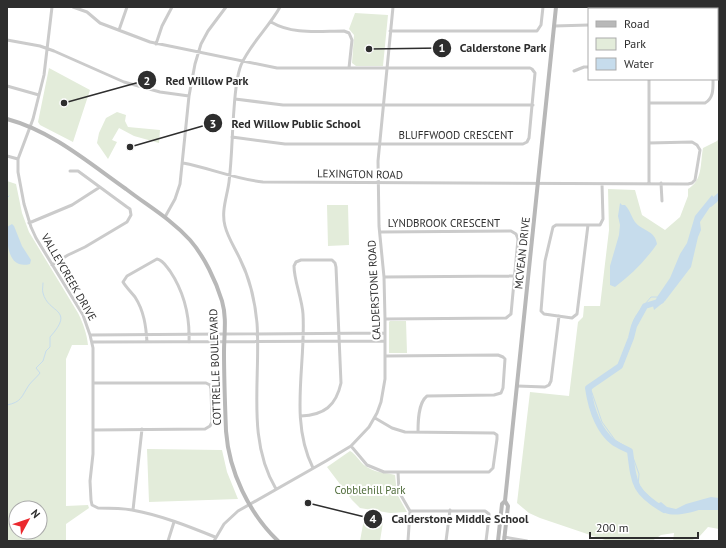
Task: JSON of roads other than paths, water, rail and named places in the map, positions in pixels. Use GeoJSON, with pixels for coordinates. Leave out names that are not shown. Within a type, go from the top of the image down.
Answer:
{"type":"FeatureCollection","features":[{"type":"Feature","properties":{"kind":"main road","name":"MCVEAN DRIVE"},"geometry":{"type":"LineString","coordinates":[[504,539],[508,506],[506,501],[517,386],[556,7]]}},
{"type":"Feature","properties":{"kind":"main road","name":"COTTRELLE BOULEVARD"},"geometry":{"type":"LineString","coordinates":[[7,119],[30,127],[66,146],[170,220],[191,242],[209,270],[222,301],[225,320],[224,370],[227,440],[238,481],[249,504],[260,520],[278,541]]}},
{"type":"Feature","properties":{"kind":"main road","name":"MCVEAN DRIVE"},"geometry":{"type":"LineString","coordinates":[[498,541],[502,504],[506,501]]}},
{"type":"Feature","properties":{"kind":"street","name":"VALLEYCREEK DRIVE"},"geometry":{"type":"LineString","coordinates":[[52,7],[39,95],[30,127],[18,159],[19,182],[29,223],[36,238],[83,315],[92,342],[93,454],[90,480],[92,504],[94,507],[98,508],[133,510],[174,522],[215,537]]}},
{"type":"Feature","properties":{"kind":"street"},"geometry":{"type":"LineString","coordinates":[[73,7],[87,12],[100,22],[139,39],[156,44],[198,51],[243,62],[277,68],[386,68]]}},
{"type":"Feature","properties":{"kind":"street"},"geometry":{"type":"LineString","coordinates":[[118,30],[127,7]]}},
{"type":"Feature","properties":{"kind":"street"},"geometry":{"type":"LineString","coordinates":[[156,44],[162,26],[172,7]]}},
{"type":"Feature","properties":{"kind":"street"},"geometry":{"type":"LineString","coordinates":[[165,217],[178,194],[183,163],[189,96],[198,51],[208,31],[226,7]]}},
{"type":"Feature","properties":{"kind":"street"},"geometry":{"type":"LineString","coordinates":[[276,489],[263,461],[258,435],[257,334],[254,302],[250,284],[241,259],[229,238],[224,224],[223,210],[229,175],[234,99],[238,75],[248,52],[271,22],[280,7]]}},
{"type":"Feature","properties":{"kind":"street","name":"CALDERSTONE ROAD"},"geometry":{"type":"LineString","coordinates":[[215,537],[229,517],[350,446],[364,433],[375,418],[384,391],[386,356],[384,277],[378,182],[379,144],[393,7]]}},
{"type":"Feature","properties":{"kind":"street"},"geometry":{"type":"LineString","coordinates":[[390,32],[534,32],[540,28],[543,7]]}},
{"type":"Feature","properties":{"kind":"street"},"geometry":{"type":"LineString","coordinates":[[87,12],[88,8]]}},
{"type":"Feature","properties":{"kind":"street"},"geometry":{"type":"LineString","coordinates":[[271,22],[280,28],[290,30],[344,31],[349,33],[352,40],[349,68]]}},
{"type":"Feature","properties":{"kind":"street"},"geometry":{"type":"LineString","coordinates":[[554,26],[588,25]]}},
{"type":"Feature","properties":{"kind":"street"},"geometry":{"type":"LineString","coordinates":[[7,40],[47,49],[124,82],[160,92],[189,96]]}},
{"type":"Feature","properties":{"kind":"street"},"geometry":{"type":"LineString","coordinates":[[574,70],[588,67]]}},
{"type":"Feature","properties":{"kind":"street","name":"BLUFFWOOD CRESCENT"},"geometry":{"type":"LineString","coordinates":[[232,137],[277,144],[523,144],[527,142],[529,138],[536,76],[534,71],[530,68],[386,68]]}},
{"type":"Feature","properties":{"kind":"street"},"geometry":{"type":"LineString","coordinates":[[649,80],[649,183]]}},
{"type":"Feature","properties":{"kind":"street"},"geometry":{"type":"LineString","coordinates":[[649,103],[705,102],[712,96],[714,80]]}},
{"type":"Feature","properties":{"kind":"street"},"geometry":{"type":"LineString","coordinates":[[7,86],[39,95]]}},
{"type":"Feature","properties":{"kind":"street"},"geometry":{"type":"LineString","coordinates":[[234,99],[283,105],[533,105]]}},
{"type":"Feature","properties":{"kind":"street","name":"LEXINGTON ROAD"},"geometry":{"type":"LineString","coordinates":[[183,163],[245,179],[263,182],[602,184],[692,183],[695,180],[700,150],[697,145],[692,142],[649,143]]}},
{"type":"Feature","properties":{"kind":"street"},"geometry":{"type":"LineString","coordinates":[[7,156],[18,159]]}},
{"type":"Feature","properties":{"kind":"street"},"geometry":{"type":"LineString","coordinates":[[52,265],[127,222],[131,215],[130,209],[78,171],[70,171]]}},
{"type":"Feature","properties":{"kind":"street"},"geometry":{"type":"LineString","coordinates":[[661,183],[662,201]]}},
{"type":"Feature","properties":{"kind":"street"},"geometry":{"type":"LineString","coordinates":[[588,225],[578,312],[576,316],[572,318],[544,314],[541,311],[545,261],[551,230],[556,225],[588,225],[598,226],[602,221],[602,184]]}},
{"type":"Feature","properties":{"kind":"street"},"geometry":{"type":"LineString","coordinates":[[29,223],[72,205],[100,187]]}},
{"type":"Feature","properties":{"kind":"street","name":"LYNDBROOK CRESCENT"},"geometry":{"type":"LineString","coordinates":[[380,232],[514,232],[518,236],[510,314],[504,318],[385,319]]}},
{"type":"Feature","properties":{"kind":"street"},"geometry":{"type":"LineString","coordinates":[[147,342],[144,319],[140,307],[132,293],[123,282],[126,277],[157,258],[165,265],[179,288],[187,311],[189,342]]}},
{"type":"Feature","properties":{"kind":"street"},"geometry":{"type":"LineString","coordinates":[[300,416],[314,415],[323,412],[331,405],[337,396],[342,378],[336,265],[332,260],[298,261],[294,266],[302,307],[303,357],[300,373],[300,416],[304,444],[314,468]]}},
{"type":"Feature","properties":{"kind":"street"},"geometry":{"type":"LineString","coordinates":[[384,277],[515,276]]}},
{"type":"Feature","properties":{"kind":"street"},"geometry":{"type":"LineString","coordinates":[[517,386],[545,387],[549,385],[551,381],[559,316]]}},
{"type":"Feature","properties":{"kind":"street"},"geometry":{"type":"LineString","coordinates":[[90,335],[385,333]]}},
{"type":"Feature","properties":{"kind":"street"},"geometry":{"type":"LineString","coordinates":[[92,342],[385,341]]}},
{"type":"Feature","properties":{"kind":"street"},"geometry":{"type":"LineString","coordinates":[[386,356],[498,355],[505,359],[503,388],[501,393],[494,395],[427,396],[423,401],[418,432]]}},
{"type":"Feature","properties":{"kind":"street"},"geometry":{"type":"LineString","coordinates":[[93,383],[205,382],[210,385],[212,391],[212,422],[209,428],[93,430]]}},
{"type":"Feature","properties":{"kind":"street"},"geometry":{"type":"LineString","coordinates":[[350,446],[370,467],[384,472],[489,472],[493,468],[497,439],[497,435],[494,433],[405,432],[375,418]]}},
{"type":"Feature","properties":{"kind":"street"},"geometry":{"type":"LineString","coordinates":[[133,510],[142,429]]}},
{"type":"Feature","properties":{"kind":"street"},"geometry":{"type":"LineString","coordinates":[[398,472],[399,492],[410,511],[408,541]]}},
{"type":"Feature","properties":{"kind":"street"},"geometry":{"type":"LineString","coordinates":[[446,541],[450,510]]}},
{"type":"Feature","properties":{"kind":"street"},"geometry":{"type":"LineString","coordinates":[[410,511],[482,510],[488,513],[489,517],[486,541]]}},
{"type":"Feature","properties":{"kind":"street"},"geometry":{"type":"LineString","coordinates":[[168,541],[174,522]]}},
{"type":"Feature","properties":{"kind":"street"},"geometry":{"type":"LineString","coordinates":[[214,541],[215,537]]}},
{"type":"Feature","properties":{"kind":"street"},"geometry":{"type":"LineString","coordinates":[[504,539],[527,541]]}},
{"type":"Feature","properties":{"kind":"water"},"geometry":{"type":"Polygon","coordinates":[[[712,195],[717,202],[710,207],[700,222],[701,230],[691,267],[665,301],[654,310],[653,306],[657,297],[670,278],[680,254],[687,243],[695,216],[712,195]]]}},
{"type":"Feature","properties":{"kind":"water"},"geometry":{"type":"Polygon","coordinates":[[[620,203],[627,207],[638,225],[654,236],[657,244],[638,267],[615,287],[610,285],[610,266],[619,235],[620,225],[618,216],[620,203]]]}},
{"type":"Feature","properties":{"kind":"water"},"geometry":{"type":"Polygon","coordinates":[[[12,224],[22,246],[31,260],[30,264],[22,265],[17,263],[10,253],[7,240],[7,227],[12,224]]]}},
{"type":"Feature","properties":{"kind":"water"},"geometry":{"type":"Polygon","coordinates":[[[711,497],[719,498],[719,505],[714,505],[683,514],[667,514],[661,510],[657,504],[661,502],[667,507],[676,509],[686,504],[711,497]]]}},
{"type":"Feature","properties":{"kind":"waterway"},"geometry":{"type":"LineString","coordinates":[[710,204],[719,196]]}},
{"type":"Feature","properties":{"kind":"waterway"},"geometry":{"type":"LineString","coordinates":[[7,405],[18,401],[29,385],[40,373],[36,368],[43,361],[46,351],[50,347],[50,337],[61,321],[61,316],[46,300],[43,292],[43,283]]}},
{"type":"Feature","properties":{"kind":"waterway"},"geometry":{"type":"LineString","coordinates":[[657,297],[651,297],[634,319],[630,345],[623,361],[615,369],[597,381],[591,390],[602,422],[615,440],[628,448],[634,460],[639,474],[638,486],[657,504]]}},
{"type":"Feature","properties":{"kind":"waterway"},"geometry":{"type":"LineString","coordinates":[[661,301],[645,306],[634,326],[620,366],[588,388],[593,410],[603,431],[607,437],[617,445],[630,451],[637,486],[647,498],[664,510]]}},
{"type":"Feature","properties":{"kind":"waterway"},"geometry":{"type":"LineString","coordinates":[[699,507],[719,507]]}},
{"type":"Feature","properties":{"kind":"place","name":"Calderstone Park"},"geometry":{"type":"Point","coordinates":[369,49]}},
{"type":"Feature","properties":{"kind":"place","name":"Red Willow Park"},"geometry":{"type":"Point","coordinates":[64,103]}},
{"type":"Feature","properties":{"kind":"place","name":"Red Willow Public School"},"geometry":{"type":"Point","coordinates":[130,147]}},
{"type":"Feature","properties":{"kind":"place","name":"Calderstone Middle School"},"geometry":{"type":"Point","coordinates":[308,503]}},
{"type":"Feature","properties":{"kind":"park label","name":"Cobblehill Park"},"geometry":{"type":"Point","coordinates":[370,490]}}]}
